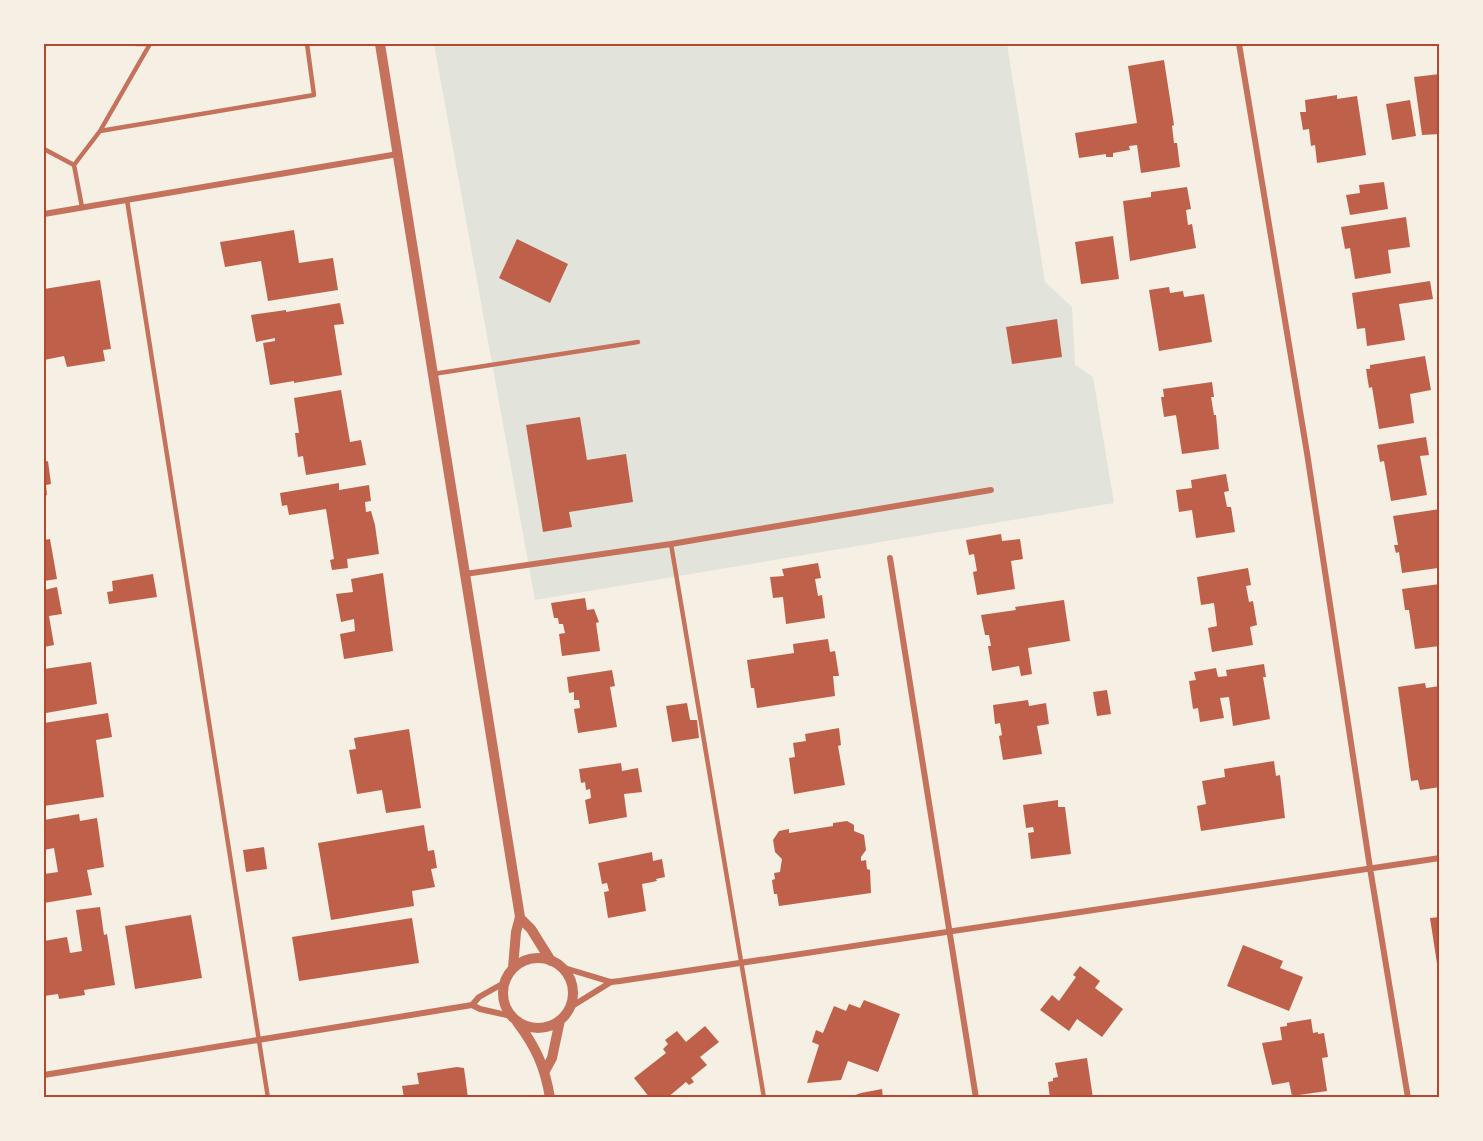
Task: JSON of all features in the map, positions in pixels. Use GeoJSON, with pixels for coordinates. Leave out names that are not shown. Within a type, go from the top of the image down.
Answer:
{"type":"FeatureCollection","features":[{"type":"Feature","properties":{"kind":"street"},"geometry":{"type":"LineString","coordinates":[[380,44],[521,918],[516,932],[513,968]]}},
{"type":"Feature","properties":{"kind":"street"},"geometry":{"type":"LineString","coordinates":[[1239,44],[1307,453],[1370,868],[1408,1098]]}},
{"type":"Feature","properties":{"kind":"street"},"geometry":{"type":"LineString","coordinates":[[44,214],[398,154]]}},
{"type":"Feature","properties":{"kind":"street"},"geometry":{"type":"LineString","coordinates":[[465,574],[671,544],[991,490]]}},
{"type":"Feature","properties":{"kind":"street"},"geometry":{"type":"LineString","coordinates":[[890,558],[976,1098]]}},
{"type":"Feature","properties":{"kind":"street"},"geometry":{"type":"LineString","coordinates":[[44,1076],[472,1005],[539,1028],[550,1026],[560,1020],[569,1008],[611,982],[1440,858]]}},
{"type":"Feature","properties":{"kind":"street"},"geometry":{"type":"LineString","coordinates":[[521,918],[531,929],[551,961]]}},
{"type":"Feature","properties":{"kind":"street"},"geometry":{"type":"LineString","coordinates":[[550,1098],[545,1071],[531,1041],[505,1006],[504,983],[513,968],[531,959],[551,961],[561,967],[611,982]]}},
{"type":"Feature","properties":{"kind":"street"},"geometry":{"type":"LineString","coordinates":[[561,967],[572,986],[569,1008]]}},
{"type":"Feature","properties":{"kind":"street"},"geometry":{"type":"LineString","coordinates":[[472,1005],[479,997],[504,983]]}},
{"type":"Feature","properties":{"kind":"street"},"geometry":{"type":"LineString","coordinates":[[545,1071],[552,1058],[560,1020]]}},
{"type":"Feature","properties":{"kind":"lane"},"geometry":{"type":"LineString","coordinates":[[136,44],[151,44]]}},
{"type":"Feature","properties":{"kind":"lane"},"geometry":{"type":"LineString","coordinates":[[82,207],[74,165],[100,131],[151,44]]}},
{"type":"Feature","properties":{"kind":"lane"},"geometry":{"type":"LineString","coordinates":[[100,131],[314,95],[308,44]]}},
{"type":"Feature","properties":{"kind":"lane"},"geometry":{"type":"LineString","coordinates":[[44,149],[74,165]]}},
{"type":"Feature","properties":{"kind":"lane"},"geometry":{"type":"LineString","coordinates":[[127,200],[268,1098]]}},
{"type":"Feature","properties":{"kind":"lane"},"geometry":{"type":"LineString","coordinates":[[433,374],[638,342]]}},
{"type":"Feature","properties":{"kind":"lane"},"geometry":{"type":"LineString","coordinates":[[671,544],[764,1098]]}},
{"type":"Feature","properties":{"kind":"shaded area"},"geometry":{"type":"Polygon","coordinates":[[[434,44],[1007,44],[1045,282],[1072,307],[1075,365],[1093,377],[1114,503],[535,600],[434,44]]]}},
{"type":"Feature","properties":{"kind":"building"},"geometry":{"type":"Polygon","coordinates":[[[1164,60],[1174,125],[1172,126],[1174,143],[1177,143],[1180,167],[1141,173],[1137,145],[1129,146],[1130,150],[1113,153],[1113,157],[1106,157],[1106,154],[1079,158],[1075,133],[1137,123],[1128,66],[1164,60]]]}},
{"type":"Feature","properties":{"kind":"building"},"geometry":{"type":"Polygon","coordinates":[[[1440,74],[1440,134],[1422,135],[1414,77],[1440,74]]]}},
{"type":"Feature","properties":{"kind":"building"},"geometry":{"type":"Polygon","coordinates":[[[1337,95],[1337,99],[1357,96],[1366,155],[1317,163],[1315,145],[1311,146],[1309,129],[1303,130],[1300,112],[1306,112],[1305,100],[1337,95]]]}},
{"type":"Feature","properties":{"kind":"building"},"geometry":{"type":"Polygon","coordinates":[[[1410,100],[1416,136],[1392,140],[1386,104],[1410,100]]]}},
{"type":"Feature","properties":{"kind":"building"},"geometry":{"type":"Polygon","coordinates":[[[1384,182],[1388,209],[1350,215],[1346,195],[1360,193],[1359,185],[1384,182]]]}},
{"type":"Feature","properties":{"kind":"building"},"geometry":{"type":"Polygon","coordinates":[[[1187,187],[1191,209],[1186,210],[1188,225],[1192,224],[1196,248],[1130,261],[1123,201],[1151,197],[1151,192],[1187,187]]]}},
{"type":"Feature","properties":{"kind":"building"},"geometry":{"type":"Polygon","coordinates":[[[1406,217],[1410,247],[1388,250],[1391,273],[1355,279],[1350,248],[1345,249],[1341,227],[1406,217]]]}},
{"type":"Feature","properties":{"kind":"building"},"geometry":{"type":"Polygon","coordinates":[[[294,230],[299,263],[333,258],[338,290],[268,301],[261,261],[225,267],[220,242],[294,230]]]}},
{"type":"Feature","properties":{"kind":"building"},"geometry":{"type":"Polygon","coordinates":[[[1113,236],[1119,279],[1081,284],[1075,242],[1113,236]]]}},
{"type":"Feature","properties":{"kind":"building"},"geometry":{"type":"Polygon","coordinates":[[[517,239],[568,264],[550,303],[499,278],[517,239]]]}},
{"type":"Feature","properties":{"kind":"building"},"geometry":{"type":"Polygon","coordinates":[[[100,280],[111,349],[103,350],[105,361],[67,367],[64,356],[44,360],[44,289],[100,280]]]}},
{"type":"Feature","properties":{"kind":"building"},"geometry":{"type":"Polygon","coordinates":[[[1430,281],[1433,299],[1399,304],[1405,340],[1367,346],[1365,328],[1357,329],[1352,293],[1430,281]]]}},
{"type":"Feature","properties":{"kind":"building"},"geometry":{"type":"Polygon","coordinates":[[[1169,287],[1170,293],[1183,291],[1184,297],[1204,294],[1212,342],[1159,351],[1149,290],[1169,287]]]}},
{"type":"Feature","properties":{"kind":"building"},"geometry":{"type":"Polygon","coordinates":[[[340,303],[344,324],[334,325],[342,375],[270,385],[263,343],[275,341],[275,338],[256,342],[251,315],[340,303]]]}},
{"type":"Feature","properties":{"kind":"building"},"geometry":{"type":"Polygon","coordinates":[[[1057,319],[1062,357],[1012,364],[1006,327],[1057,319]]]}},
{"type":"Feature","properties":{"kind":"building"},"geometry":{"type":"Polygon","coordinates":[[[1425,356],[1431,390],[1410,394],[1414,423],[1379,429],[1372,387],[1369,388],[1366,369],[1370,369],[1370,365],[1425,356]]]}},
{"type":"Feature","properties":{"kind":"building"},"geometry":{"type":"Polygon","coordinates":[[[1212,382],[1214,397],[1211,397],[1214,415],[1216,415],[1219,449],[1182,454],[1176,415],[1164,417],[1161,397],[1164,397],[1163,389],[1212,382]]]}},
{"type":"Feature","properties":{"kind":"building"},"geometry":{"type":"Polygon","coordinates":[[[341,390],[350,442],[361,440],[366,465],[306,475],[303,456],[298,457],[295,433],[299,433],[294,398],[341,390]]]}},
{"type":"Feature","properties":{"kind":"building"},"geometry":{"type":"Polygon","coordinates":[[[580,417],[587,460],[626,454],[633,502],[569,512],[572,527],[543,532],[526,425],[580,417]]]}},
{"type":"Feature","properties":{"kind":"building"},"geometry":{"type":"Polygon","coordinates":[[[1426,437],[1429,455],[1420,456],[1427,495],[1391,501],[1384,461],[1380,462],[1377,445],[1426,437]]]}},
{"type":"Feature","properties":{"kind":"building"},"geometry":{"type":"Polygon","coordinates":[[[48,461],[51,484],[46,485],[47,495],[44,496],[44,462],[48,461]]]}},
{"type":"Feature","properties":{"kind":"building"},"geometry":{"type":"Polygon","coordinates":[[[1226,474],[1229,491],[1224,492],[1227,507],[1231,507],[1235,532],[1196,538],[1192,510],[1179,512],[1176,490],[1192,488],[1191,480],[1226,474]]]}},
{"type":"Feature","properties":{"kind":"building"},"geometry":{"type":"Polygon","coordinates":[[[339,483],[339,490],[369,485],[371,501],[365,502],[366,512],[371,511],[379,554],[347,559],[348,568],[332,570],[330,560],[334,559],[326,509],[289,515],[287,505],[282,506],[280,493],[339,483]]]}},
{"type":"Feature","properties":{"kind":"building"},"geometry":{"type":"Polygon","coordinates":[[[1440,509],[1438,568],[1402,573],[1399,552],[1396,553],[1394,545],[1398,545],[1393,516],[1440,509]]]}},
{"type":"Feature","properties":{"kind":"building"},"geometry":{"type":"Polygon","coordinates":[[[1001,534],[1002,541],[1020,539],[1023,559],[1011,561],[1015,589],[977,595],[973,572],[977,571],[974,554],[969,555],[966,540],[1001,534]]]}},
{"type":"Feature","properties":{"kind":"building"},"geometry":{"type":"Polygon","coordinates":[[[50,539],[57,579],[44,581],[44,540],[50,539]]]}},
{"type":"Feature","properties":{"kind":"building"},"geometry":{"type":"Polygon","coordinates":[[[818,563],[821,578],[815,579],[818,596],[822,595],[825,618],[786,624],[783,597],[773,598],[770,577],[784,576],[782,569],[818,563]]]}},
{"type":"Feature","properties":{"kind":"building"},"geometry":{"type":"Polygon","coordinates":[[[1248,568],[1251,585],[1246,586],[1249,602],[1253,601],[1257,625],[1250,627],[1253,645],[1212,652],[1208,628],[1217,626],[1214,603],[1201,605],[1197,577],[1248,568]]]}},
{"type":"Feature","properties":{"kind":"building"},"geometry":{"type":"Polygon","coordinates":[[[383,573],[393,651],[344,659],[340,634],[355,631],[354,619],[341,622],[336,594],[353,592],[351,579],[383,573]]]}},
{"type":"Feature","properties":{"kind":"building"},"geometry":{"type":"Polygon","coordinates":[[[153,574],[157,597],[109,604],[107,592],[113,591],[112,581],[153,574]]]}},
{"type":"Feature","properties":{"kind":"building"},"geometry":{"type":"Polygon","coordinates":[[[1440,584],[1440,646],[1415,649],[1409,610],[1405,610],[1402,589],[1440,584]]]}},
{"type":"Feature","properties":{"kind":"building"},"geometry":{"type":"Polygon","coordinates":[[[57,587],[62,614],[49,616],[54,645],[44,647],[44,590],[57,587]]]}},
{"type":"Feature","properties":{"kind":"building"},"geometry":{"type":"Polygon","coordinates":[[[585,598],[587,610],[594,609],[599,622],[596,623],[600,651],[562,656],[559,634],[565,633],[563,624],[559,624],[558,618],[554,618],[551,603],[585,598]]]}},
{"type":"Feature","properties":{"kind":"building"},"geometry":{"type":"Polygon","coordinates":[[[1064,600],[1070,641],[1028,648],[1032,674],[1021,676],[1019,666],[992,671],[988,646],[991,646],[989,635],[985,635],[981,615],[1016,610],[1015,607],[1064,600]]]}},
{"type":"Feature","properties":{"kind":"building"},"geometry":{"type":"Polygon","coordinates":[[[828,639],[830,652],[835,651],[839,676],[833,676],[835,696],[757,708],[747,660],[794,653],[793,644],[828,639]]]}},
{"type":"Feature","properties":{"kind":"building"},"geometry":{"type":"Polygon","coordinates":[[[91,662],[97,704],[46,713],[44,669],[91,662]]]}},
{"type":"Feature","properties":{"kind":"building"},"geometry":{"type":"Polygon","coordinates":[[[1264,664],[1266,677],[1263,677],[1270,719],[1233,726],[1229,697],[1220,698],[1224,718],[1200,722],[1198,708],[1193,709],[1189,681],[1196,680],[1194,672],[1216,668],[1218,677],[1227,676],[1226,670],[1264,664]]]}},
{"type":"Feature","properties":{"kind":"building"},"geometry":{"type":"Polygon","coordinates":[[[612,670],[615,686],[610,687],[617,727],[578,733],[574,709],[580,708],[579,700],[574,700],[574,692],[569,693],[567,677],[612,670]]]}},
{"type":"Feature","properties":{"kind":"building"},"geometry":{"type":"Polygon","coordinates":[[[1425,683],[1426,688],[1440,686],[1440,787],[1420,790],[1418,780],[1411,781],[1398,687],[1425,683]]]}},
{"type":"Feature","properties":{"kind":"building"},"geometry":{"type":"Polygon","coordinates":[[[1107,690],[1111,714],[1097,716],[1093,692],[1107,690]]]}},
{"type":"Feature","properties":{"kind":"building"},"geometry":{"type":"Polygon","coordinates":[[[1028,700],[1029,706],[1046,703],[1049,724],[1037,726],[1042,754],[1003,760],[999,736],[1002,735],[1000,723],[995,724],[993,705],[1028,700]]]}},
{"type":"Feature","properties":{"kind":"building"},"geometry":{"type":"Polygon","coordinates":[[[687,703],[690,720],[697,720],[699,738],[672,742],[666,706],[687,703]]]}},
{"type":"Feature","properties":{"kind":"building"},"geometry":{"type":"Polygon","coordinates":[[[108,713],[112,737],[96,740],[104,797],[44,806],[44,723],[108,713]]]}},
{"type":"Feature","properties":{"kind":"building"},"geometry":{"type":"Polygon","coordinates":[[[839,728],[841,745],[838,746],[845,785],[794,794],[789,758],[795,757],[793,743],[806,741],[805,734],[839,728]]]}},
{"type":"Feature","properties":{"kind":"building"},"geometry":{"type":"Polygon","coordinates":[[[409,729],[421,808],[386,813],[382,790],[357,794],[349,750],[356,749],[354,738],[409,729]]]}},
{"type":"Feature","properties":{"kind":"building"},"geometry":{"type":"Polygon","coordinates":[[[1274,761],[1276,776],[1280,775],[1285,818],[1201,831],[1197,806],[1206,804],[1202,781],[1225,777],[1224,769],[1274,761]]]}},
{"type":"Feature","properties":{"kind":"building"},"geometry":{"type":"Polygon","coordinates":[[[621,763],[622,771],[638,768],[642,792],[624,794],[627,817],[589,824],[585,800],[591,798],[590,789],[586,790],[585,782],[581,783],[579,769],[621,763]]]}},
{"type":"Feature","properties":{"kind":"building"},"geometry":{"type":"Polygon","coordinates":[[[1058,800],[1058,807],[1065,807],[1071,854],[1031,859],[1028,833],[1034,832],[1033,827],[1026,828],[1023,805],[1058,800]]]}},
{"type":"Feature","properties":{"kind":"building"},"geometry":{"type":"Polygon","coordinates":[[[79,814],[80,821],[97,818],[104,867],[87,870],[92,895],[44,903],[44,874],[58,872],[54,848],[44,850],[44,820],[79,814]]]}},
{"type":"Feature","properties":{"kind":"building"},"geometry":{"type":"Polygon","coordinates":[[[847,821],[854,825],[854,831],[864,835],[866,850],[861,861],[866,860],[867,869],[870,870],[871,893],[779,906],[772,880],[775,879],[774,873],[780,872],[782,859],[775,852],[773,840],[779,831],[789,829],[789,833],[833,826],[833,823],[847,821]]]}},
{"type":"Feature","properties":{"kind":"building"},"geometry":{"type":"Polygon","coordinates":[[[424,825],[428,851],[434,850],[437,868],[431,869],[435,887],[412,891],[414,906],[331,920],[318,843],[424,825]]]}},
{"type":"Feature","properties":{"kind":"building"},"geometry":{"type":"Polygon","coordinates":[[[264,847],[267,869],[246,872],[243,850],[264,847]]]}},
{"type":"Feature","properties":{"kind":"building"},"geometry":{"type":"Polygon","coordinates":[[[652,852],[653,861],[662,859],[665,877],[642,884],[646,911],[608,918],[604,892],[609,891],[607,883],[602,884],[598,863],[652,852]]]}},
{"type":"Feature","properties":{"kind":"building"},"geometry":{"type":"Polygon","coordinates":[[[100,907],[115,985],[84,990],[85,995],[59,999],[58,994],[44,996],[44,941],[67,937],[70,953],[82,951],[76,910],[100,907]]]}},
{"type":"Feature","properties":{"kind":"building"},"geometry":{"type":"Polygon","coordinates":[[[191,915],[202,978],[135,989],[125,926],[191,915]]]}},
{"type":"Feature","properties":{"kind":"building"},"geometry":{"type":"Polygon","coordinates":[[[1440,917],[1440,970],[1438,970],[1430,918],[1440,917]]]}},
{"type":"Feature","properties":{"kind":"building"},"geometry":{"type":"Polygon","coordinates":[[[412,918],[419,963],[299,981],[292,937],[412,918]]]}},
{"type":"Feature","properties":{"kind":"building"},"geometry":{"type":"Polygon","coordinates":[[[1243,945],[1283,961],[1280,968],[1303,977],[1289,1011],[1227,986],[1243,945]]]}},
{"type":"Feature","properties":{"kind":"building"},"geometry":{"type":"Polygon","coordinates":[[[1080,966],[1100,981],[1095,988],[1123,1009],[1102,1037],[1077,1019],[1069,1031],[1040,1010],[1052,995],[1059,1001],[1076,977],[1073,975],[1080,966]]]}},
{"type":"Feature","properties":{"kind":"building"},"geometry":{"type":"Polygon","coordinates":[[[864,1000],[900,1014],[878,1072],[848,1061],[841,1080],[807,1083],[819,1045],[812,1042],[816,1030],[823,1033],[834,1006],[846,1011],[849,1004],[860,1008],[864,1000]]]}},
{"type":"Feature","properties":{"kind":"building"},"geometry":{"type":"Polygon","coordinates":[[[1311,1019],[1313,1033],[1324,1033],[1328,1057],[1322,1058],[1327,1091],[1292,1096],[1289,1082],[1272,1085],[1262,1043],[1282,1040],[1280,1027],[1287,1026],[1287,1023],[1311,1019]]]}},
{"type":"Feature","properties":{"kind":"building"},"geometry":{"type":"Polygon","coordinates":[[[705,1026],[719,1042],[700,1057],[707,1065],[691,1078],[694,1082],[689,1085],[686,1082],[667,1098],[650,1098],[634,1078],[666,1053],[663,1049],[668,1044],[665,1040],[677,1031],[686,1042],[705,1026]]]}},
{"type":"Feature","properties":{"kind":"building"},"geometry":{"type":"Polygon","coordinates":[[[1087,1058],[1093,1098],[1050,1098],[1048,1082],[1058,1077],[1055,1063],[1087,1058]]]}},
{"type":"Feature","properties":{"kind":"building"},"geometry":{"type":"Polygon","coordinates":[[[464,1068],[468,1098],[404,1098],[402,1086],[419,1084],[417,1073],[464,1068]]]}},
{"type":"Feature","properties":{"kind":"building"},"geometry":{"type":"Polygon","coordinates":[[[882,1089],[883,1098],[847,1098],[861,1093],[882,1089]]]}}]}
